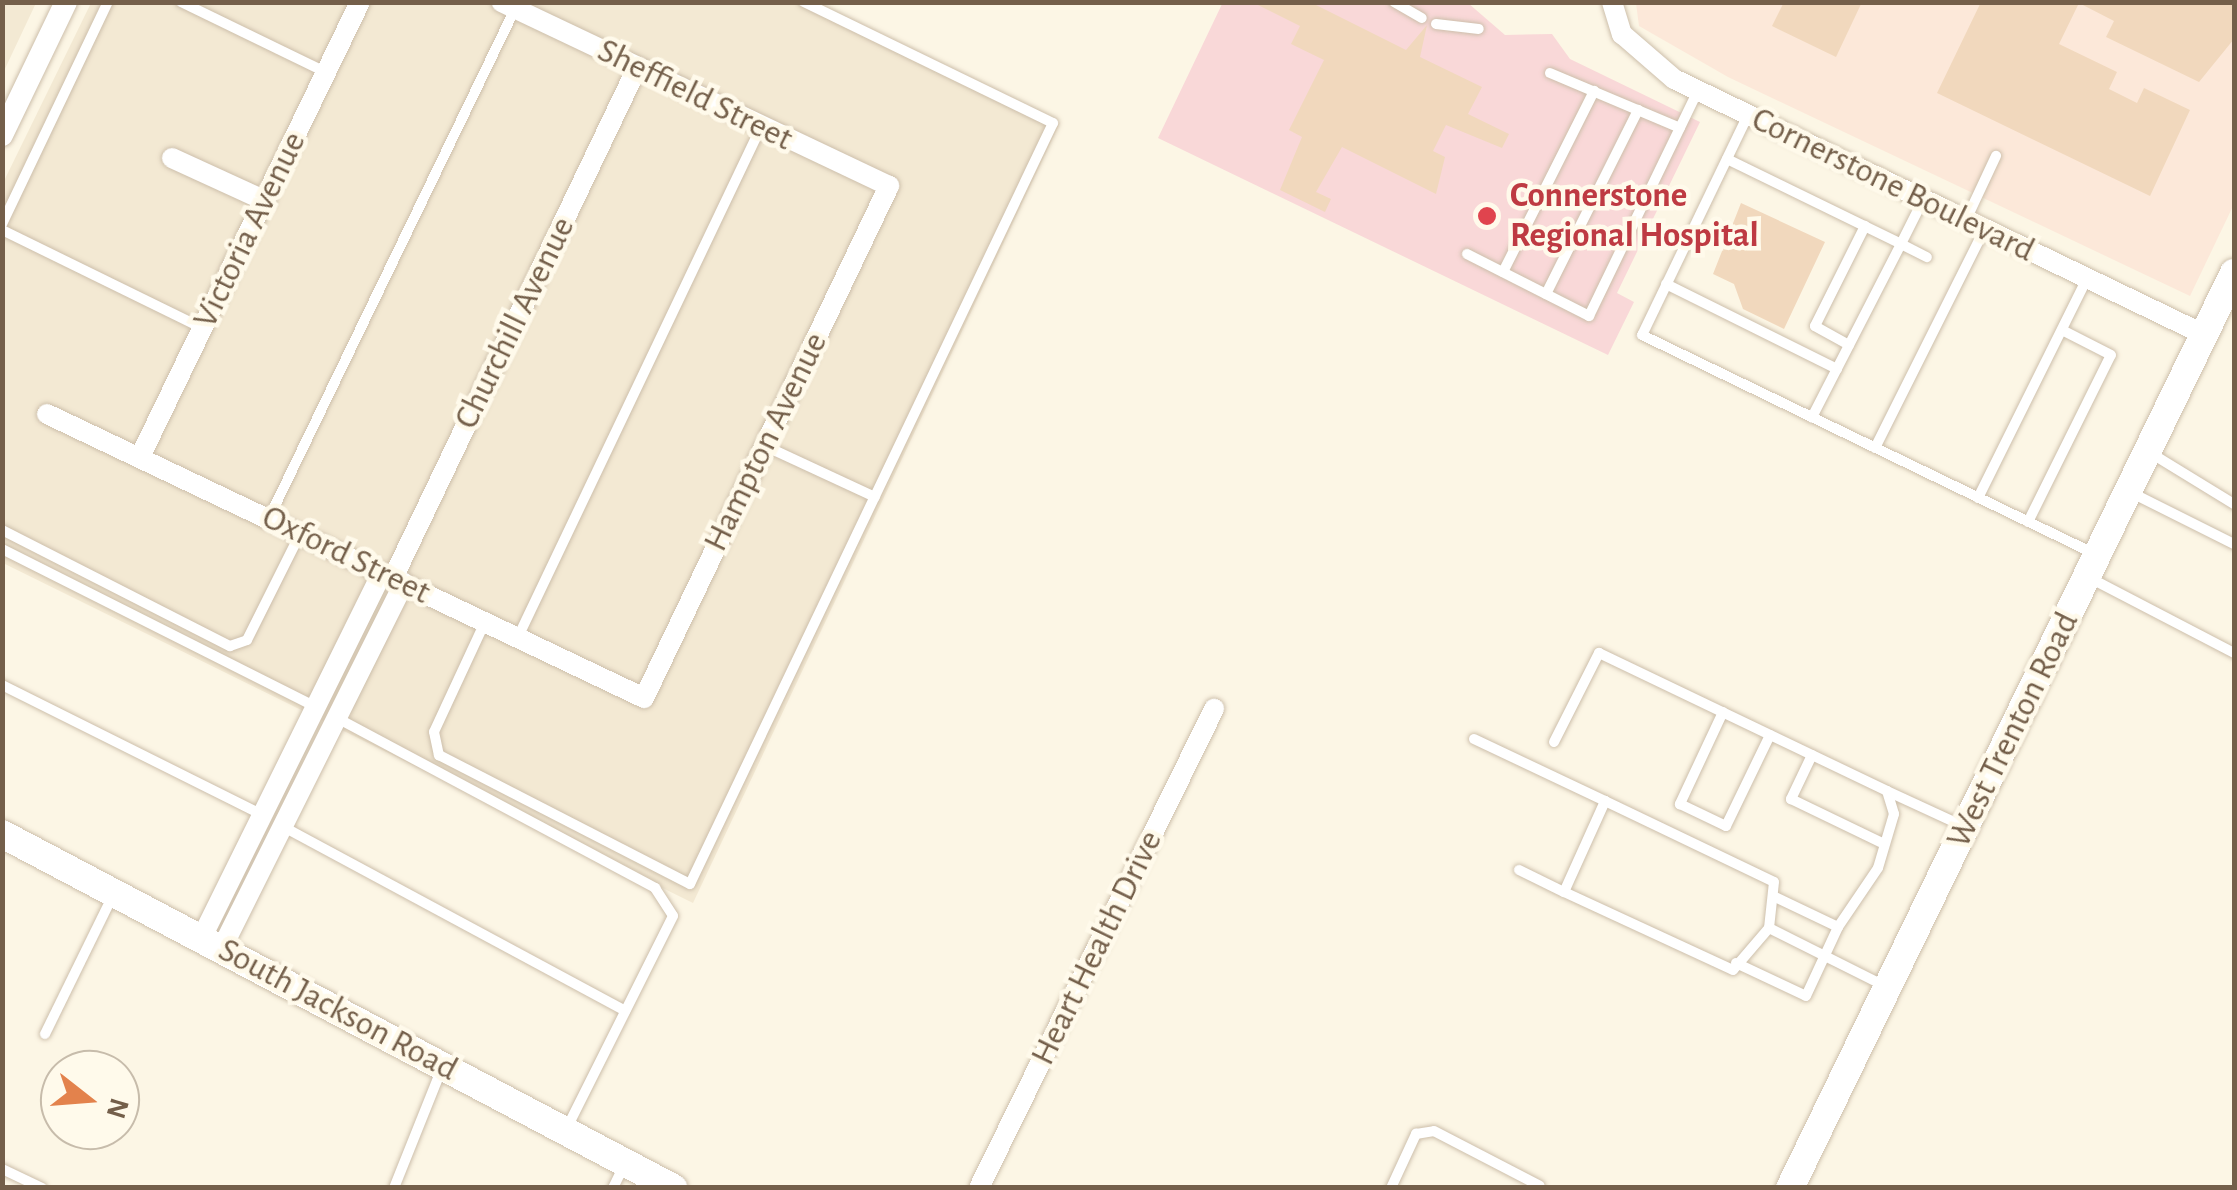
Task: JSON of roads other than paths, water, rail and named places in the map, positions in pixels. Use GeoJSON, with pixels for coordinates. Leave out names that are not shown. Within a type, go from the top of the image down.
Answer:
{"type":"FeatureCollection","features":[{"type":"Feature","properties":{"kind":"main road","name":"West Trenton Road"},"geometry":{"type":"LineString","coordinates":[[1790,1188],[2234,273]]}},
{"type":"Feature","properties":{"kind":"main road","name":"South Jackson Road"},"geometry":{"type":"LineString","coordinates":[[2,834],[566,1130],[619,1175],[674,1188]]}},
{"type":"Feature","properties":{"kind":"street"},"geometry":{"type":"LineString","coordinates":[[2,134],[66,2]]}},
{"type":"Feature","properties":{"kind":"street","name":"Victoria Avenue"},"geometry":{"type":"LineString","coordinates":[[140,457],[360,2]]}},
{"type":"Feature","properties":{"kind":"street","name":"Cornerstone Boulevard"},"geometry":{"type":"LineString","coordinates":[[1612,2],[1622,34],[1646,60],[1698,90],[2205,335]]}},
{"type":"Feature","properties":{"kind":"street","name":"Sheffield Street"},"geometry":{"type":"LineString","coordinates":[[508,6],[889,186]]}},
{"type":"Feature","properties":{"kind":"street","name":"Churchill Avenue"},"geometry":{"type":"LineString","coordinates":[[270,819],[332,716],[393,578],[638,68]]}},
{"type":"Feature","properties":{"kind":"street"},"geometry":{"type":"LineString","coordinates":[[172,158],[266,200]]}},
{"type":"Feature","properties":{"kind":"street","name":"Hampton Avenue"},"geometry":{"type":"LineString","coordinates":[[644,698],[889,186]]}},
{"type":"Feature","properties":{"kind":"street","name":"Oxford Street"},"geometry":{"type":"LineString","coordinates":[[48,414],[644,698]]}},
{"type":"Feature","properties":{"kind":"street","name":"Churchill Avenue"},"geometry":{"type":"LineString","coordinates":[[212,943],[270,819],[312,705],[393,578]]}},
{"type":"Feature","properties":{"kind":"street"},"geometry":{"type":"LineString","coordinates":[[312,705],[332,716]]}},
{"type":"Feature","properties":{"kind":"street","name":"Heart Health Drive"},"geometry":{"type":"LineString","coordinates":[[979,1188],[1214,709]]}},
{"type":"Feature","properties":{"kind":"lane"},"geometry":{"type":"LineString","coordinates":[[108,2],[2,227],[202,328]]}},
{"type":"Feature","properties":{"kind":"lane"},"geometry":{"type":"LineString","coordinates":[[181,2],[326,73]]}},
{"type":"Feature","properties":{"kind":"lane"},"geometry":{"type":"LineString","coordinates":[[485,622],[434,732],[439,755],[690,884],[1053,123],[804,2]]}},
{"type":"Feature","properties":{"kind":"lane"},"geometry":{"type":"LineString","coordinates":[[1394,2],[1422,18]]}},
{"type":"Feature","properties":{"kind":"lane"},"geometry":{"type":"LineString","coordinates":[[269,518],[508,6]]}},
{"type":"Feature","properties":{"kind":"lane"},"geometry":{"type":"LineString","coordinates":[[1436,24],[1479,29]]}},
{"type":"Feature","properties":{"kind":"lane"},"geometry":{"type":"LineString","coordinates":[[1550,73],[1680,128]]}},
{"type":"Feature","properties":{"kind":"lane"},"geometry":{"type":"LineString","coordinates":[[1467,254],[1589,316],[1698,90]]}},
{"type":"Feature","properties":{"kind":"lane"},"geometry":{"type":"LineString","coordinates":[[1503,272],[1594,92]]}},
{"type":"Feature","properties":{"kind":"lane"},"geometry":{"type":"LineString","coordinates":[[1546,294],[1638,110]]}},
{"type":"Feature","properties":{"kind":"lane"},"geometry":{"type":"LineString","coordinates":[[1748,114],[1642,335],[2028,522],[2092,566],[2234,652]]}},
{"type":"Feature","properties":{"kind":"lane"},"geometry":{"type":"LineString","coordinates":[[518,637],[761,127]]}},
{"type":"Feature","properties":{"kind":"lane"},"geometry":{"type":"LineString","coordinates":[[1875,448],[1976,224],[1996,156]]}},
{"type":"Feature","properties":{"kind":"lane"},"geometry":{"type":"LineString","coordinates":[[1726,159],[1926,257]]}},
{"type":"Feature","properties":{"kind":"lane"},"geometry":{"type":"LineString","coordinates":[[1812,418],[1924,200]]}},
{"type":"Feature","properties":{"kind":"lane"},"geometry":{"type":"LineString","coordinates":[[1850,345],[1815,326],[1865,226]]}},
{"type":"Feature","properties":{"kind":"lane"},"geometry":{"type":"LineString","coordinates":[[1978,498],[2087,278]]}},
{"type":"Feature","properties":{"kind":"lane"},"geometry":{"type":"LineString","coordinates":[[1666,284],[1837,369]]}},
{"type":"Feature","properties":{"kind":"lane"},"geometry":{"type":"LineString","coordinates":[[2028,522],[2111,355],[2062,330]]}},
{"type":"Feature","properties":{"kind":"lane"},"geometry":{"type":"LineString","coordinates":[[765,446],[874,497]]}},
{"type":"Feature","properties":{"kind":"lane"},"geometry":{"type":"LineString","coordinates":[[2148,452],[2234,504]]}},
{"type":"Feature","properties":{"kind":"lane"},"geometry":{"type":"LineString","coordinates":[[2129,492],[2234,544]]}},
{"type":"Feature","properties":{"kind":"lane"},"geometry":{"type":"LineString","coordinates":[[2,530],[230,646],[247,640],[300,534]]}},
{"type":"Feature","properties":{"kind":"lane"},"geometry":{"type":"LineString","coordinates":[[2,549],[312,705]]}},
{"type":"Feature","properties":{"kind":"lane"},"geometry":{"type":"LineString","coordinates":[[1554,742],[1598,653],[1966,828]]}},
{"type":"Feature","properties":{"kind":"lane"},"geometry":{"type":"LineString","coordinates":[[2,686],[270,819],[625,1012]]}},
{"type":"Feature","properties":{"kind":"lane"},"geometry":{"type":"LineString","coordinates":[[1723,712],[1680,804],[1726,826],[1770,734]]}},
{"type":"Feature","properties":{"kind":"lane"},"geometry":{"type":"LineString","coordinates":[[332,716],[655,888],[673,916],[566,1130]]}},
{"type":"Feature","properties":{"kind":"lane"},"geometry":{"type":"LineString","coordinates":[[1474,738],[1774,882],[1769,928],[1733,970],[1518,870]]}},
{"type":"Feature","properties":{"kind":"lane"},"geometry":{"type":"LineString","coordinates":[[1812,755],[1791,798],[1880,842]]}},
{"type":"Feature","properties":{"kind":"lane"},"geometry":{"type":"LineString","coordinates":[[1736,963],[1806,996],[1838,927],[1868,888],[1880,842],[1894,814],[1886,790]]}},
{"type":"Feature","properties":{"kind":"lane"},"geometry":{"type":"LineString","coordinates":[[1564,892],[1605,801]]}},
{"type":"Feature","properties":{"kind":"lane"},"geometry":{"type":"LineString","coordinates":[[44,1034],[115,892]]}},
{"type":"Feature","properties":{"kind":"lane"},"geometry":{"type":"LineString","coordinates":[[1773,896],[1838,927]]}},
{"type":"Feature","properties":{"kind":"lane"},"geometry":{"type":"LineString","coordinates":[[1769,928],[1888,987]]}},
{"type":"Feature","properties":{"kind":"lane"},"geometry":{"type":"LineString","coordinates":[[394,1188],[443,1066]]}},
{"type":"Feature","properties":{"kind":"lane"},"geometry":{"type":"LineString","coordinates":[[1391,1188],[1416,1134],[1434,1132],[1541,1187]]}},
{"type":"Feature","properties":{"kind":"lane"},"geometry":{"type":"LineString","coordinates":[[2,1168],[42,1188]]}},
{"type":"Feature","properties":{"kind":"place","name":"Connerstone Regional Hospital"},"geometry":{"type":"Point","coordinates":[1487,216]}}]}
